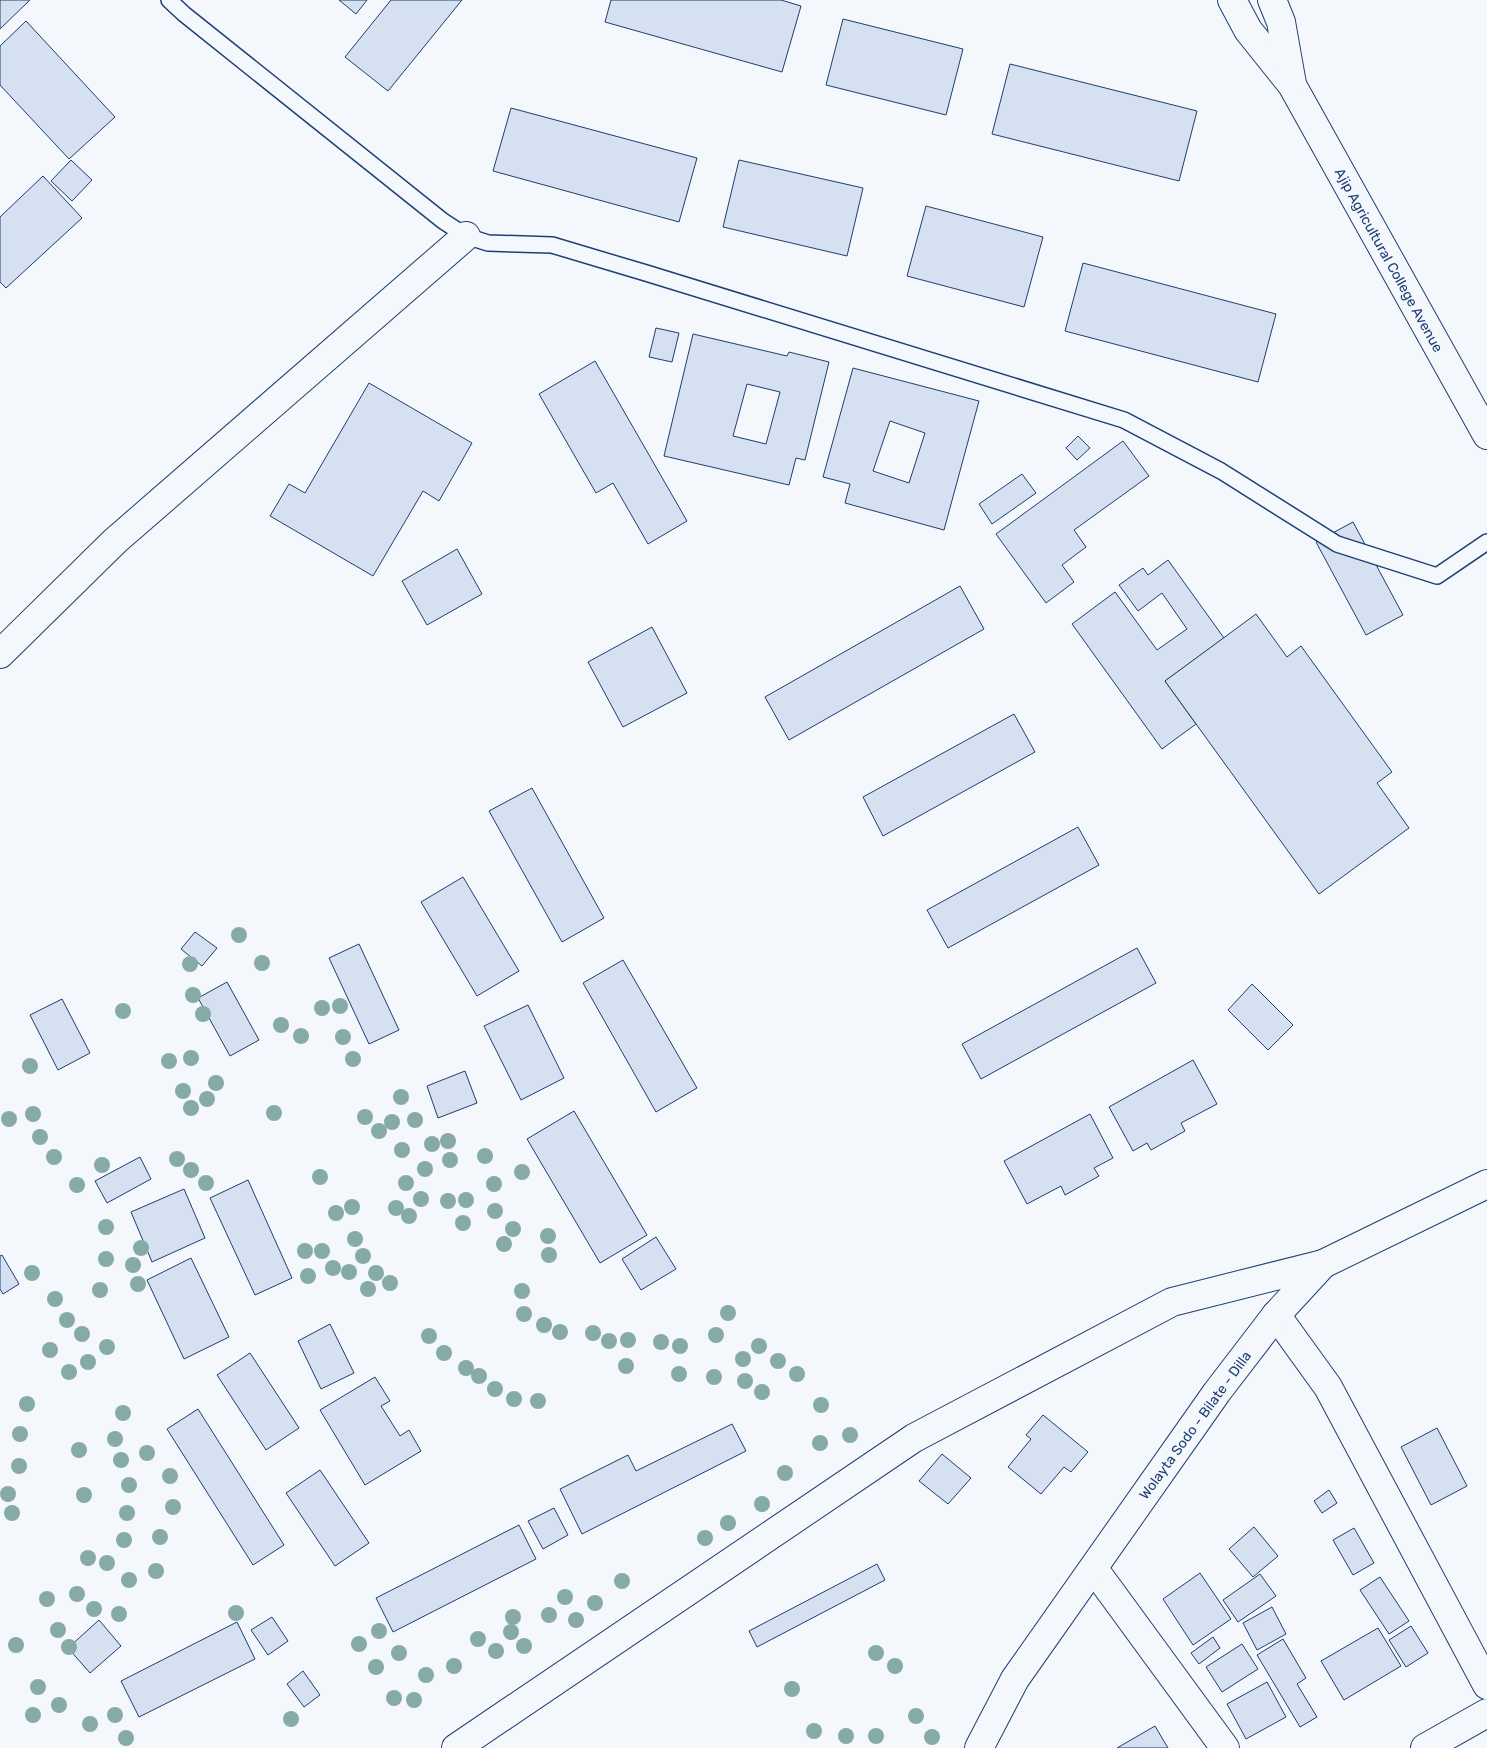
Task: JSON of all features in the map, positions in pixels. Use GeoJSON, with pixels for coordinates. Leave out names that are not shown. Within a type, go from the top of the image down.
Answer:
{"type":"FeatureCollection","features":[{"type":"Feature","properties":{"kind":"street"},"geometry":{"type":"LineString","coordinates":[[1232,0],[1248,30],[1292,85]]}},
{"type":"Feature","properties":{"kind":"street"},"geometry":{"type":"LineString","coordinates":[[1272,0],[1281,22],[1292,85]]}},
{"type":"Feature","properties":{"kind":"street","name":"Ajip Agricultural College Avenue"},"geometry":{"type":"LineString","coordinates":[[1292,85],[1487,435]]}},
{"type":"Feature","properties":{"kind":"street"},"geometry":{"type":"LineString","coordinates":[[0,654],[115,541],[466,236]]}},
{"type":"Feature","properties":{"kind":"street","name":"Wolayta Sodo - Bilate - Dilla"},"geometry":{"type":"LineString","coordinates":[[978,1748],[1016,1680],[1216,1392],[1276,1314],[1323,1264],[1487,1184]]}},
{"type":"Feature","properties":{"kind":"street"},"geometry":{"type":"LineString","coordinates":[[456,1748],[914,1438],[1172,1302],[1323,1264]]}},
{"type":"Feature","properties":{"kind":"street"},"geometry":{"type":"LineString","coordinates":[[1276,1314],[1328,1387],[1487,1685]]}},
{"type":"Feature","properties":{"kind":"street"},"geometry":{"type":"LineString","coordinates":[[1094,1569],[1225,1748]]}},
{"type":"Feature","properties":{"kind":"street"},"geometry":{"type":"LineString","coordinates":[[1425,1748],[1487,1713]]}},
{"type":"Feature","properties":{"kind":"lane"},"geometry":{"type":"LineString","coordinates":[[169,0],[436,215],[466,236],[488,243],[552,246],[646,273],[1124,420],[1221,471],[1338,544],[1437,576],[1487,542]]}},
{"type":"Feature","properties":{"kind":"building"},"geometry":{"type":"Polygon","coordinates":[[[0,0],[30,0],[0,29],[0,0]]]}},
{"type":"Feature","properties":{"kind":"building"},"geometry":{"type":"Polygon","coordinates":[[[339,0],[367,0],[356,14],[339,0]]]}},
{"type":"Feature","properties":{"kind":"building"},"geometry":{"type":"Polygon","coordinates":[[[391,0],[462,0],[388,91],[345,57],[391,0]]]}},
{"type":"Feature","properties":{"kind":"building"},"geometry":{"type":"Polygon","coordinates":[[[611,0],[781,0],[801,6],[782,72],[605,22],[611,0]]]}},
{"type":"Feature","properties":{"kind":"building"},"geometry":{"type":"Polygon","coordinates":[[[843,19],[963,49],[946,115],[826,85],[843,19]]]}},
{"type":"Feature","properties":{"kind":"building"},"geometry":{"type":"Polygon","coordinates":[[[26,21],[115,117],[69,159],[0,85],[0,46],[26,21]]]}},
{"type":"Feature","properties":{"kind":"building"},"geometry":{"type":"Polygon","coordinates":[[[1010,64],[1197,111],[1179,181],[992,134],[1010,64]]]}},
{"type":"Feature","properties":{"kind":"building"},"geometry":{"type":"Polygon","coordinates":[[[511,108],[697,158],[679,222],[493,171],[511,108]]]}},
{"type":"Feature","properties":{"kind":"building"},"geometry":{"type":"Polygon","coordinates":[[[71,160],[92,180],[72,201],[51,181],[71,160]]]}},
{"type":"Feature","properties":{"kind":"building"},"geometry":{"type":"Polygon","coordinates":[[[739,160],[863,188],[847,256],[723,227],[739,160]]]}},
{"type":"Feature","properties":{"kind":"building"},"geometry":{"type":"Polygon","coordinates":[[[43,176],[82,218],[6,288],[0,282],[0,217],[43,176]]]}},
{"type":"Feature","properties":{"kind":"building"},"geometry":{"type":"Polygon","coordinates":[[[926,206],[1043,237],[1024,307],[907,276],[926,206]]]}},
{"type":"Feature","properties":{"kind":"building"},"geometry":{"type":"Polygon","coordinates":[[[1083,263],[1276,314],[1258,382],[1065,331],[1083,263]]]}},
{"type":"Feature","properties":{"kind":"building"},"geometry":{"type":"Polygon","coordinates":[[[656,328],[679,333],[672,362],[649,357],[656,328]]]}},
{"type":"Feature","properties":{"kind":"building"},"geometry":{"type":"Polygon","coordinates":[[[693,334],[787,356],[789,352],[829,362],[805,460],[796,458],[789,485],[664,456],[693,334]],[[747,384],[733,436],[766,444],[780,392],[747,384]]]}},
{"type":"Feature","properties":{"kind":"building"},"geometry":{"type":"Polygon","coordinates":[[[595,361],[687,521],[648,544],[613,483],[596,493],[539,394],[595,361]]]}},
{"type":"Feature","properties":{"kind":"building"},"geometry":{"type":"Polygon","coordinates":[[[853,368],[979,401],[944,530],[845,503],[850,484],[823,477],[853,368]],[[890,421],[873,471],[909,483],[925,433],[890,421]]]}},
{"type":"Feature","properties":{"kind":"building"},"geometry":{"type":"Polygon","coordinates":[[[369,383],[472,443],[439,501],[423,491],[373,576],[270,516],[289,484],[305,493],[369,383]]]}},
{"type":"Feature","properties":{"kind":"building"},"geometry":{"type":"Polygon","coordinates":[[[1078,436],[1090,448],[1077,460],[1066,448],[1078,436]]]}},
{"type":"Feature","properties":{"kind":"building"},"geometry":{"type":"Polygon","coordinates":[[[1123,441],[1149,476],[1074,530],[1086,547],[1062,565],[1074,582],[1046,603],[996,534],[1123,441]]]}},
{"type":"Feature","properties":{"kind":"building"},"geometry":{"type":"Polygon","coordinates":[[[1022,474],[1036,493],[992,524],[979,504],[1022,474]]]}},
{"type":"Feature","properties":{"kind":"building"},"geometry":{"type":"Polygon","coordinates":[[[1353,522],[1403,615],[1366,635],[1316,542],[1353,522]]]}},
{"type":"Feature","properties":{"kind":"building"},"geometry":{"type":"Polygon","coordinates":[[[457,549],[482,594],[427,625],[402,581],[457,549]]]}},
{"type":"Feature","properties":{"kind":"building"},"geometry":{"type":"Polygon","coordinates":[[[1168,560],[1224,638],[1165,681],[1196,724],[1162,749],[1072,624],[1115,592],[1157,650],[1187,629],[1162,593],[1138,611],[1119,585],[1143,568],[1148,575],[1168,560]]]}},
{"type":"Feature","properties":{"kind":"building"},"geometry":{"type":"Polygon","coordinates":[[[960,586],[984,629],[789,740],[765,697],[960,586]]]}},
{"type":"Feature","properties":{"kind":"building"},"geometry":{"type":"Polygon","coordinates":[[[1256,614],[1287,657],[1301,646],[1392,772],[1377,783],[1409,828],[1319,894],[1165,681],[1256,614]]]}},
{"type":"Feature","properties":{"kind":"building"},"geometry":{"type":"Polygon","coordinates":[[[652,627],[687,693],[623,727],[588,662],[652,627]]]}},
{"type":"Feature","properties":{"kind":"building"},"geometry":{"type":"Polygon","coordinates":[[[1014,714],[1035,752],[883,836],[863,797],[1014,714]]]}},
{"type":"Feature","properties":{"kind":"building"},"geometry":{"type":"Polygon","coordinates":[[[532,788],[604,918],[562,942],[489,811],[532,788]]]}},
{"type":"Feature","properties":{"kind":"building"},"geometry":{"type":"Polygon","coordinates":[[[1078,827],[1099,865],[948,948],[927,910],[1078,827]]]}},
{"type":"Feature","properties":{"kind":"building"},"geometry":{"type":"Polygon","coordinates":[[[463,877],[519,971],[477,996],[421,902],[463,877]]]}},
{"type":"Feature","properties":{"kind":"building"},"geometry":{"type":"Polygon","coordinates":[[[195,932],[217,948],[202,966],[181,949],[195,932]]]}},
{"type":"Feature","properties":{"kind":"building"},"geometry":{"type":"Polygon","coordinates":[[[359,944],[399,1030],[369,1044],[329,958],[359,944]]]}},
{"type":"Feature","properties":{"kind":"building"},"geometry":{"type":"Polygon","coordinates":[[[1137,948],[1156,983],[981,1079],[962,1044],[1137,948]]]}},
{"type":"Feature","properties":{"kind":"building"},"geometry":{"type":"Polygon","coordinates":[[[623,960],[697,1088],[656,1112],[583,983],[623,960]]]}},
{"type":"Feature","properties":{"kind":"building"},"geometry":{"type":"Polygon","coordinates":[[[227,982],[259,1040],[230,1056],[198,998],[227,982]]]}},
{"type":"Feature","properties":{"kind":"building"},"geometry":{"type":"Polygon","coordinates":[[[1252,984],[1293,1025],[1268,1050],[1228,1010],[1252,984]]]}},
{"type":"Feature","properties":{"kind":"building"},"geometry":{"type":"Polygon","coordinates":[[[62,999],[90,1053],[58,1070],[30,1015],[62,999]]]}},
{"type":"Feature","properties":{"kind":"building"},"geometry":{"type":"Polygon","coordinates":[[[528,1005],[564,1078],[521,1100],[484,1026],[528,1005]]]}},
{"type":"Feature","properties":{"kind":"building"},"geometry":{"type":"Polygon","coordinates":[[[1193,1060],[1217,1104],[1181,1123],[1185,1131],[1151,1150],[1147,1143],[1133,1151],[1109,1107],[1193,1060]]]}},
{"type":"Feature","properties":{"kind":"building"},"geometry":{"type":"Polygon","coordinates":[[[465,1071],[477,1103],[438,1118],[427,1086],[465,1071]]]}},
{"type":"Feature","properties":{"kind":"building"},"geometry":{"type":"Polygon","coordinates":[[[574,1111],[647,1235],[600,1263],[527,1139],[574,1111]]]}},
{"type":"Feature","properties":{"kind":"building"},"geometry":{"type":"Polygon","coordinates":[[[1090,1114],[1113,1158],[1094,1168],[1099,1176],[1065,1195],[1061,1186],[1027,1204],[1004,1161],[1090,1114]]]}},
{"type":"Feature","properties":{"kind":"building"},"geometry":{"type":"Polygon","coordinates":[[[140,1157],[151,1179],[107,1203],[95,1181],[140,1157]]]}},
{"type":"Feature","properties":{"kind":"building"},"geometry":{"type":"Polygon","coordinates":[[[248,1180],[292,1278],[255,1295],[210,1198],[248,1180]]]}},
{"type":"Feature","properties":{"kind":"building"},"geometry":{"type":"Polygon","coordinates":[[[184,1189],[205,1238],[152,1262],[131,1212],[184,1189]]]}},
{"type":"Feature","properties":{"kind":"building"},"geometry":{"type":"Polygon","coordinates":[[[656,1237],[676,1269],[641,1290],[622,1259],[656,1237]]]}},
{"type":"Feature","properties":{"kind":"building"},"geometry":{"type":"Polygon","coordinates":[[[2,1255],[19,1284],[3,1294],[0,1289],[0,1256],[2,1255]]]}},
{"type":"Feature","properties":{"kind":"building"},"geometry":{"type":"Polygon","coordinates":[[[191,1258],[229,1337],[184,1359],[147,1280],[191,1258]]]}},
{"type":"Feature","properties":{"kind":"building"},"geometry":{"type":"Polygon","coordinates":[[[330,1324],[354,1373],[321,1389],[298,1341],[330,1324]]]}},
{"type":"Feature","properties":{"kind":"building"},"geometry":{"type":"Polygon","coordinates":[[[250,1353],[299,1428],[266,1450],[217,1375],[250,1353]]]}},
{"type":"Feature","properties":{"kind":"building"},"geometry":{"type":"Polygon","coordinates":[[[375,1377],[390,1401],[381,1406],[400,1436],[409,1430],[421,1451],[365,1485],[320,1410],[375,1377]]]}},
{"type":"Feature","properties":{"kind":"building"},"geometry":{"type":"Polygon","coordinates":[[[198,1409],[284,1545],[253,1565],[167,1429],[198,1409]]]}},
{"type":"Feature","properties":{"kind":"building"},"geometry":{"type":"Polygon","coordinates":[[[1043,1415],[1088,1452],[1071,1472],[1064,1467],[1041,1494],[1008,1467],[1031,1439],[1026,1435],[1043,1415]]]}},
{"type":"Feature","properties":{"kind":"building"},"geometry":{"type":"Polygon","coordinates":[[[732,1424],[746,1451],[582,1534],[560,1489],[628,1455],[636,1471],[732,1424]]]}},
{"type":"Feature","properties":{"kind":"building"},"geometry":{"type":"Polygon","coordinates":[[[1437,1428],[1467,1486],[1431,1505],[1401,1447],[1437,1428]]]}},
{"type":"Feature","properties":{"kind":"building"},"geometry":{"type":"Polygon","coordinates":[[[942,1454],[971,1478],[948,1504],[919,1481],[942,1454]]]}},
{"type":"Feature","properties":{"kind":"building"},"geometry":{"type":"Polygon","coordinates":[[[320,1470],[369,1543],[335,1566],[286,1493],[320,1470]]]}},
{"type":"Feature","properties":{"kind":"building"},"geometry":{"type":"Polygon","coordinates":[[[1329,1490],[1337,1503],[1322,1513],[1314,1501],[1329,1490]]]}},
{"type":"Feature","properties":{"kind":"building"},"geometry":{"type":"Polygon","coordinates":[[[554,1508],[568,1535],[543,1549],[528,1521],[554,1508]]]}},
{"type":"Feature","properties":{"kind":"building"},"geometry":{"type":"Polygon","coordinates":[[[519,1525],[536,1559],[393,1632],[376,1598],[519,1525]]]}},
{"type":"Feature","properties":{"kind":"building"},"geometry":{"type":"Polygon","coordinates":[[[1254,1527],[1278,1556],[1253,1577],[1229,1549],[1254,1527]]]}},
{"type":"Feature","properties":{"kind":"building"},"geometry":{"type":"Polygon","coordinates":[[[1354,1528],[1374,1563],[1353,1575],[1333,1540],[1354,1528]]]}},
{"type":"Feature","properties":{"kind":"building"},"geometry":{"type":"Polygon","coordinates":[[[877,1564],[885,1580],[757,1647],[749,1631],[877,1564]]]}},
{"type":"Feature","properties":{"kind":"building"},"geometry":{"type":"Polygon","coordinates":[[[1200,1573],[1231,1619],[1193,1645],[1163,1599],[1200,1573]]]}},
{"type":"Feature","properties":{"kind":"building"},"geometry":{"type":"Polygon","coordinates":[[[1260,1574],[1276,1596],[1238,1622],[1223,1600],[1260,1574]]]}},
{"type":"Feature","properties":{"kind":"building"},"geometry":{"type":"Polygon","coordinates":[[[1380,1577],[1409,1621],[1389,1634],[1360,1590],[1380,1577]]]}},
{"type":"Feature","properties":{"kind":"building"},"geometry":{"type":"Polygon","coordinates":[[[1272,1607],[1286,1634],[1257,1650],[1243,1623],[1272,1607]]]}},
{"type":"Feature","properties":{"kind":"building"},"geometry":{"type":"Polygon","coordinates":[[[272,1617],[288,1641],[268,1655],[251,1630],[272,1617]]]}},
{"type":"Feature","properties":{"kind":"building"},"geometry":{"type":"Polygon","coordinates":[[[99,1620],[121,1646],[90,1673],[68,1648],[99,1620]]]}},
{"type":"Feature","properties":{"kind":"building"},"geometry":{"type":"Polygon","coordinates":[[[237,1622],[255,1659],[139,1717],[121,1681],[237,1622]]]}},
{"type":"Feature","properties":{"kind":"building"},"geometry":{"type":"Polygon","coordinates":[[[1411,1626],[1428,1653],[1406,1667],[1389,1640],[1411,1626]]]}},
{"type":"Feature","properties":{"kind":"building"},"geometry":{"type":"Polygon","coordinates":[[[1378,1628],[1401,1666],[1344,1700],[1321,1661],[1378,1628]]]}},
{"type":"Feature","properties":{"kind":"building"},"geometry":{"type":"Polygon","coordinates":[[[1213,1637],[1220,1648],[1199,1664],[1191,1653],[1213,1637]]]}},
{"type":"Feature","properties":{"kind":"building"},"geometry":{"type":"Polygon","coordinates":[[[1283,1639],[1306,1678],[1297,1684],[1317,1717],[1300,1727],[1257,1655],[1283,1639]]]}},
{"type":"Feature","properties":{"kind":"building"},"geometry":{"type":"Polygon","coordinates":[[[1242,1644],[1258,1669],[1222,1692],[1206,1667],[1242,1644]]]}},
{"type":"Feature","properties":{"kind":"building"},"geometry":{"type":"Polygon","coordinates":[[[303,1671],[320,1695],[304,1707],[287,1684],[303,1671]]]}},
{"type":"Feature","properties":{"kind":"building"},"geometry":{"type":"Polygon","coordinates":[[[1267,1682],[1286,1717],[1246,1739],[1227,1704],[1267,1682]]]}},
{"type":"Feature","properties":{"kind":"building"},"geometry":{"type":"Polygon","coordinates":[[[1155,1726],[1168,1748],[1117,1748],[1155,1726]]]}}]}
